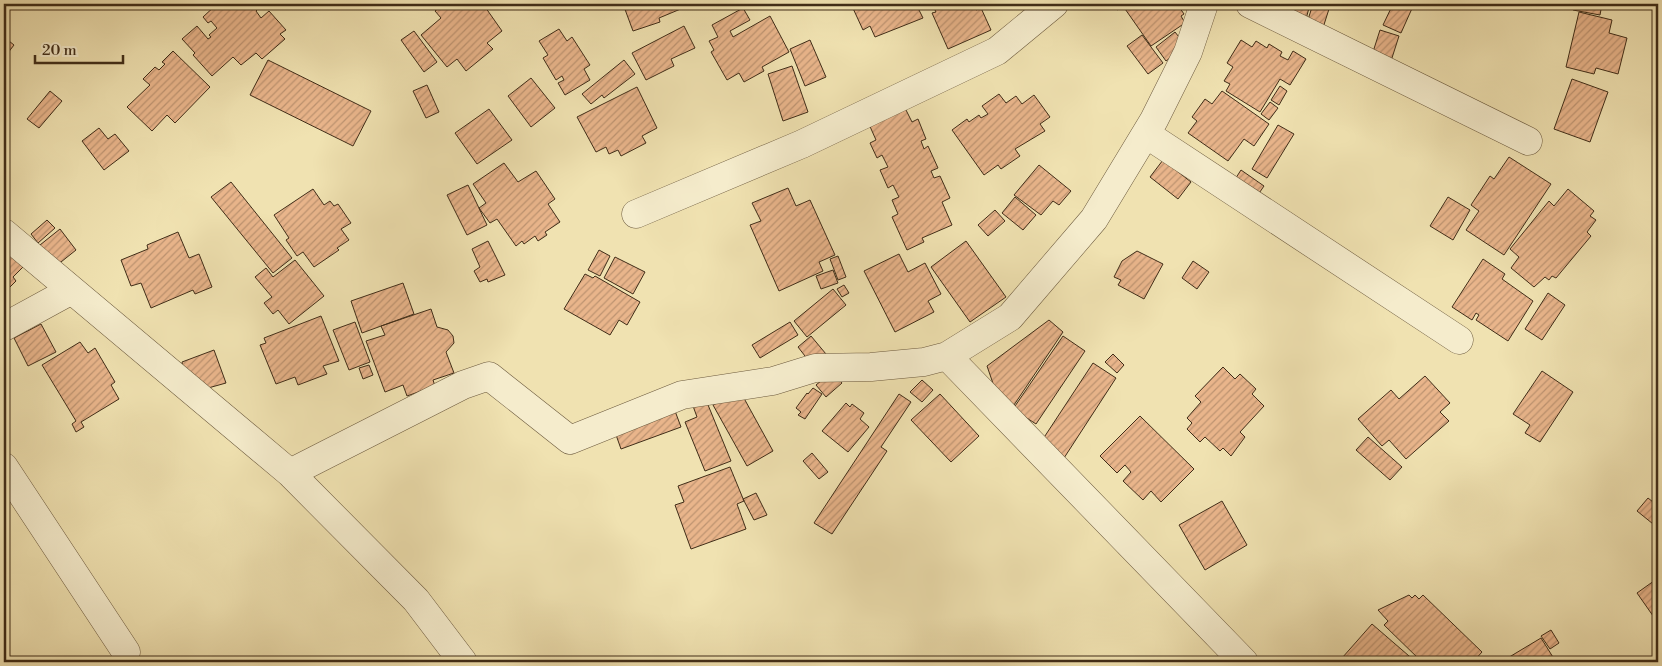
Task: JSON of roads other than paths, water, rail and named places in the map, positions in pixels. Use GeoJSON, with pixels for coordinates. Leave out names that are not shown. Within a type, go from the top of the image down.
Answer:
{"type":"FeatureCollection","features":[{"type":"Feature","properties":{"kind":"street"},"geometry":{"type":"LineString","coordinates":[[636,214],[802,144],[997,51],[1054,4]]}},
{"type":"Feature","properties":{"kind":"street"},"geometry":{"type":"LineString","coordinates":[[290,473],[463,385],[489,376],[570,440],[682,395],[772,381],[815,368],[871,367],[924,362],[947,356],[1010,317],[1094,220],[1146,134],[1188,52],[1204,4]]}},
{"type":"Feature","properties":{"kind":"street"},"geometry":{"type":"LineString","coordinates":[[1250,4],[1528,141]]}},
{"type":"Feature","properties":{"kind":"street"},"geometry":{"type":"LineString","coordinates":[[1146,134],[1459,340]]}},
{"type":"Feature","properties":{"kind":"street"},"geometry":{"type":"LineString","coordinates":[[4,233],[70,291],[290,473],[416,600],[463,662]]}},
{"type":"Feature","properties":{"kind":"street"},"geometry":{"type":"LineString","coordinates":[[4,327],[70,291]]}},
{"type":"Feature","properties":{"kind":"street"},"geometry":{"type":"LineString","coordinates":[[947,356],[1244,662]]}},
{"type":"Feature","properties":{"kind":"street"},"geometry":{"type":"LineString","coordinates":[[4,467],[126,652]]}}]}
